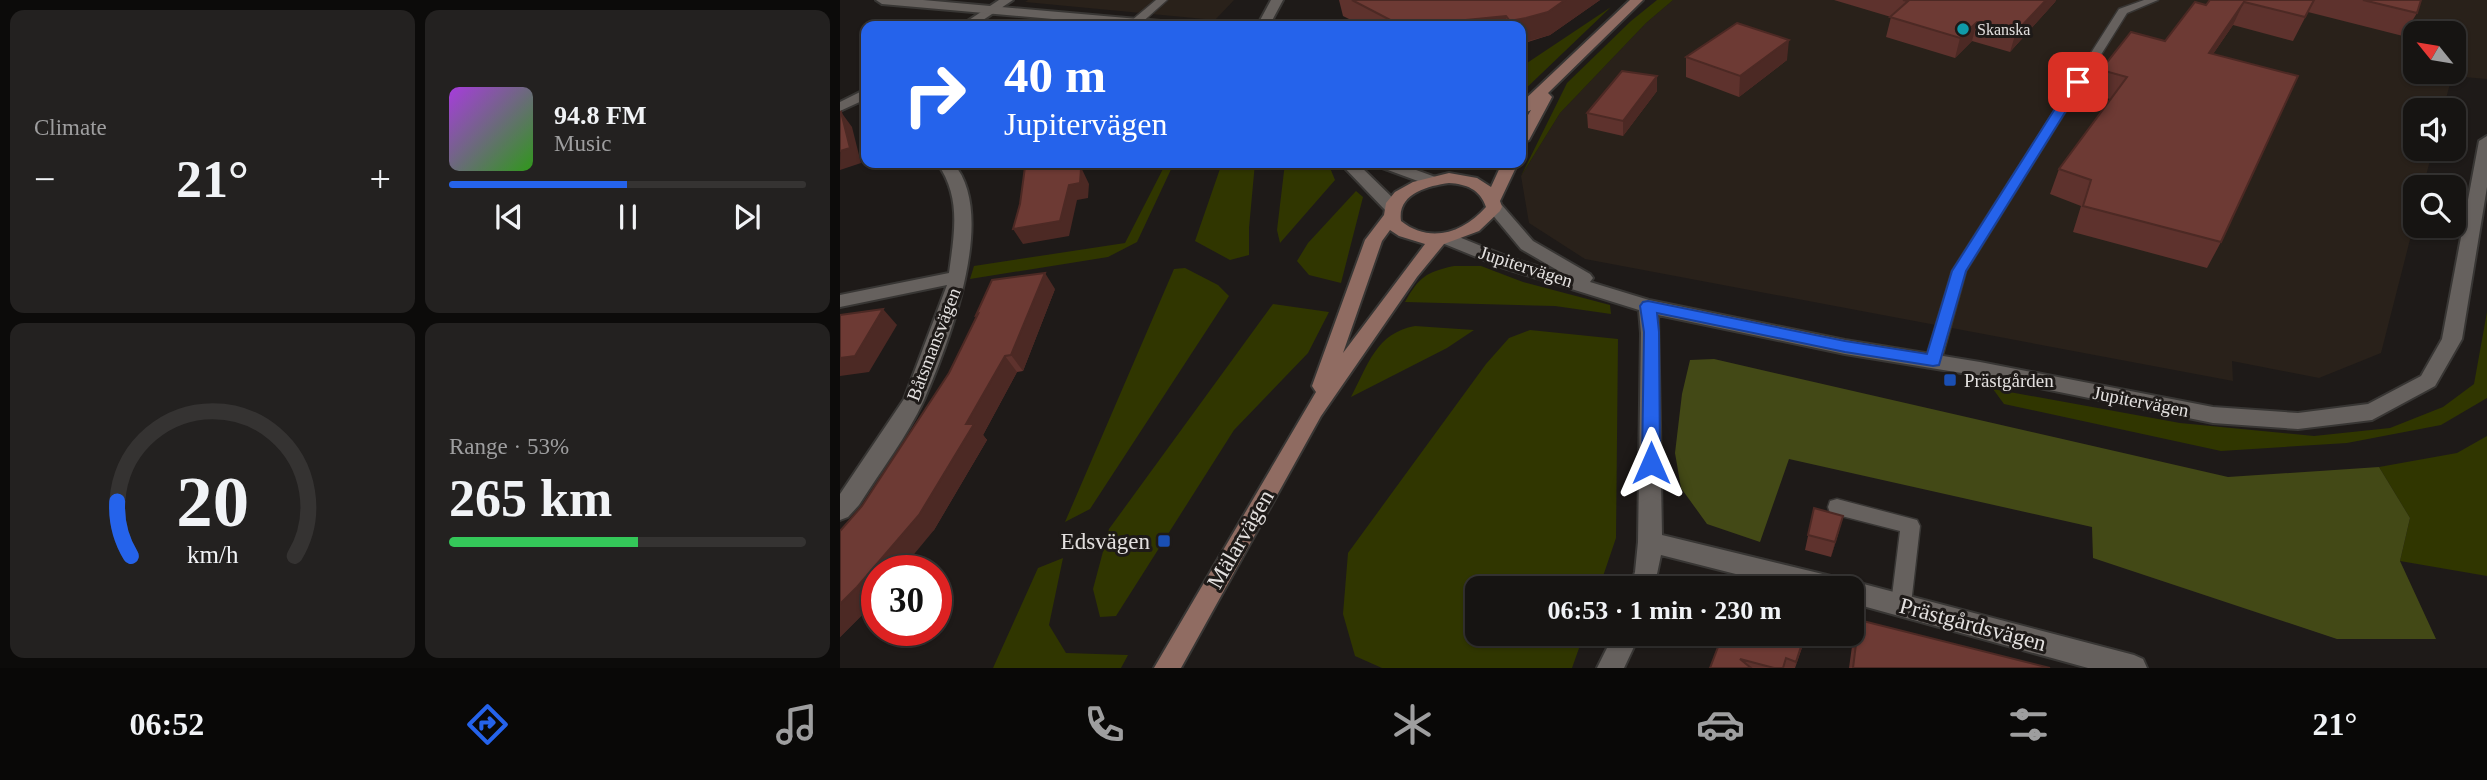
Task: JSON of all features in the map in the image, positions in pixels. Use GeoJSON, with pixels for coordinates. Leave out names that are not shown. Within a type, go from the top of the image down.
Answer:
{"type":"FeatureCollection","features":[{"type":"Feature","properties":{"kind":"main road"},"geometry":{"type":"LineString","coordinates":[[1526,106],[1637,0]]}},
{"type":"Feature","properties":{"kind":"main road"},"geometry":{"type":"LineString","coordinates":[[1526,131],[1556,78]]}},
{"type":"Feature","properties":{"kind":"main road"},"geometry":{"type":"LineString","coordinates":[[1459,168],[1440,179],[1405,193],[1392,212],[1393,223],[1405,233],[1443,239],[1475,228],[1485,220],[1508,168]]}},
{"type":"Feature","properties":{"kind":"main road"},"geometry":{"type":"LineString","coordinates":[[1440,179],[1469,181],[1480,186],[1493,203]]}},
{"type":"Feature","properties":{"kind":"main road","name":"Mälarvägen"},"geometry":{"type":"LineString","coordinates":[[1314,410],[1374,240],[1392,212]]}},
{"type":"Feature","properties":{"kind":"main road","name":"Mälarvägen"},"geometry":{"type":"LineString","coordinates":[[1167,668],[1314,410],[1411,273],[1443,239]]}},
{"type":"Feature","properties":{"kind":"street"},"geometry":{"type":"LineString","coordinates":[[882,0],[1115,21]]}},
{"type":"Feature","properties":{"kind":"street"},"geometry":{"type":"LineString","coordinates":[[974,21],[1007,0]]}},
{"type":"Feature","properties":{"kind":"street"},"geometry":{"type":"LineString","coordinates":[[1266,21],[1277,0]]}},
{"type":"Feature","properties":{"kind":"street","name":"Jupitervägen"},"geometry":{"type":"LineString","coordinates":[[1443,239],[1507,263],[1648,306],[1845,347],[1933,360],[2213,415],[2298,421],[2372,412],[2428,381],[2452,339],[2487,141]]}},
{"type":"Feature","properties":{"kind":"street","name":"Båtsmansvägen"},"geometry":{"type":"LineString","coordinates":[[840,510],[913,401],[944,325],[958,277],[965,216],[949,168]]}},
{"type":"Feature","properties":{"kind":"street"},"geometry":{"type":"LineString","coordinates":[[1352,168],[1392,212]]}},
{"type":"Feature","properties":{"kind":"street"},"geometry":{"type":"LineString","coordinates":[[1401,168],[1440,179]]}},
{"type":"Feature","properties":{"kind":"street","name":"Jupitervägen"},"geometry":{"type":"LineString","coordinates":[[1493,203],[1527,245],[1606,291]]}},
{"type":"Feature","properties":{"kind":"street"},"geometry":{"type":"LineString","coordinates":[[840,301],[958,277]]}},
{"type":"Feature","properties":{"kind":"street"},"geometry":{"type":"LineString","coordinates":[[1646,576],[1650,542],[1651,332],[1648,306]]}},
{"type":"Feature","properties":{"kind":"street"},"geometry":{"type":"LineString","coordinates":[[1650,542],[1787,576]]}},
{"type":"Feature","properties":{"kind":"street","name":"Prästgårdsvägen"},"geometry":{"type":"LineString","coordinates":[[1864,595],[2134,668]]}},
{"type":"Feature","properties":{"kind":"street"},"geometry":{"type":"LineString","coordinates":[[1610,668],[1621,646]]}},
{"type":"Feature","properties":{"kind":"lane"},"geometry":{"type":"LineString","coordinates":[[1137,21],[1162,0]]}},
{"type":"Feature","properties":{"kind":"lane"},"geometry":{"type":"LineString","coordinates":[[1933,360],[1959,271],[2123,11],[2153,0]]}},
{"type":"Feature","properties":{"kind":"lane"},"geometry":{"type":"LineString","coordinates":[[1837,507],[1910,526],[1901,604]]}},
{"type":"Feature","properties":{"kind":"shaded area"},"geometry":{"type":"Polygon","coordinates":[[[1234,0],[1215,20],[1025,2],[1234,0]]]}},
{"type":"Feature","properties":{"kind":"shaded area"},"geometry":{"type":"Polygon","coordinates":[[[1673,0],[2487,0],[2487,79],[2466,77],[2466,21],[2403,21],[2403,84],[2450,84],[2446,98],[2403,98],[2403,161],[2430,161],[2426,175],[2403,175],[2403,238],[2410,238],[2381,353],[2319,378],[2232,361],[2233,381],[1585,259],[1529,223],[1521,176],[1560,113],[1646,23],[1673,0]]]}},
{"type":"Feature","properties":{"kind":"green space"},"geometry":{"type":"Polygon","coordinates":[[[1657,0],[1673,0],[1646,23],[1560,113],[1526,168],[1567,83],[1631,21],[1657,0]]]}},
{"type":"Feature","properties":{"kind":"green space"},"geometry":{"type":"Polygon","coordinates":[[[1611,7],[1526,88],[1526,64],[1611,7]]]}},
{"type":"Feature","properties":{"kind":"green space"},"geometry":{"type":"Polygon","coordinates":[[[1163,168],[1172,168],[1137,242],[1108,257],[970,279],[974,266],[1125,243],[1163,168]]]}},
{"type":"Feature","properties":{"kind":"green space"},"geometry":{"type":"Polygon","coordinates":[[[1220,168],[1255,168],[1249,255],[1230,260],[1195,241],[1220,168]]]}},
{"type":"Feature","properties":{"kind":"green space"},"geometry":{"type":"Polygon","coordinates":[[[1284,168],[1330,168],[1335,180],[1280,243],[1277,230],[1284,168]]]}},
{"type":"Feature","properties":{"kind":"green space"},"geometry":{"type":"Polygon","coordinates":[[[1356,191],[1363,197],[1341,283],[1309,275],[1297,261],[1308,243],[1356,191]]]}},
{"type":"Feature","properties":{"kind":"green space"},"geometry":{"type":"Polygon","coordinates":[[[1454,266],[1481,266],[1523,282],[1610,305],[1611,314],[1555,306],[1405,302],[1424,277],[1454,266]]]}},
{"type":"Feature","properties":{"kind":"green space"},"geometry":{"type":"Polygon","coordinates":[[[1185,268],[1218,285],[1229,296],[1090,509],[1065,522],[1174,269],[1185,268]]]}},
{"type":"Feature","properties":{"kind":"green space"},"geometry":{"type":"Polygon","coordinates":[[[1273,304],[1329,312],[1308,353],[1234,430],[1116,616],[1100,617],[1093,589],[1109,529],[1273,304]]]}},
{"type":"Feature","properties":{"kind":"green space"},"geometry":{"type":"Polygon","coordinates":[[[2487,312],[2487,398],[2441,425],[2347,443],[2221,451],[2004,404],[1993,389],[2180,423],[2314,436],[2390,428],[2443,407],[2474,384],[2487,312]]]}},
{"type":"Feature","properties":{"kind":"green space"},"geometry":{"type":"Polygon","coordinates":[[[1415,326],[1474,330],[1447,348],[1351,397],[1368,362],[1382,343],[1402,330],[1415,326]]]}},
{"type":"Feature","properties":{"kind":"green space"},"geometry":{"type":"Polygon","coordinates":[[[1530,330],[1618,339],[1616,538],[1603,576],[1465,576],[1465,646],[1580,646],[1572,668],[1382,668],[1355,656],[1343,614],[1348,553],[1486,364],[1509,338],[1530,330]]]}},
{"type":"Feature","properties":{"kind":"green space"},"geometry":{"type":"Polygon","coordinates":[[[1714,359],[2228,477],[2379,467],[2410,518],[2400,561],[2436,639],[2337,639],[2093,558],[2092,527],[1789,459],[1760,542],[1707,524],[1681,488],[1675,453],[1682,394],[1690,360],[1714,359]]]}},
{"type":"Feature","properties":{"kind":"green space"},"geometry":{"type":"Polygon","coordinates":[[[2487,436],[2487,576],[2400,561],[2410,518],[2379,467],[2457,453],[2487,436]]]}},
{"type":"Feature","properties":{"kind":"green space"},"geometry":{"type":"Polygon","coordinates":[[[1063,558],[1049,625],[1066,653],[1128,655],[1121,668],[993,668],[1038,568],[1063,558]]]}},
{"type":"Feature","properties":{"kind":"building"},"geometry":{"type":"Polygon","coordinates":[[[1352,0],[1565,0],[1548,12],[1510,21],[1506,16],[1466,20],[1392,21],[1352,0]]]}},
{"type":"Feature","properties":{"kind":"building"},"geometry":{"type":"Polygon","coordinates":[[[1903,0],[2046,0],[2016,32],[1977,22],[1960,38],[1890,17],[1908,1],[1903,0]]]}},
{"type":"Feature","properties":{"kind":"building"},"geometry":{"type":"Polygon","coordinates":[[[2210,0],[2314,0],[2305,17],[2244,2],[2209,53],[2298,76],[2221,242],[2083,206],[2091,180],[2059,169],[2127,77],[2101,70],[2131,32],[2165,41],[2195,2],[2206,5],[2210,0]]]}},
{"type":"Feature","properties":{"kind":"building"},"geometry":{"type":"Polygon","coordinates":[[[2363,0],[2421,0],[2417,13],[2363,0]]]}},
{"type":"Feature","properties":{"kind":"building"},"geometry":{"type":"Polygon","coordinates":[[[1737,23],[1789,40],[1740,76],[1686,57],[1737,23]]]}},
{"type":"Feature","properties":{"kind":"building"},"geometry":{"type":"Polygon","coordinates":[[[1622,71],[1657,76],[1623,121],[1587,113],[1622,71]]]}},
{"type":"Feature","properties":{"kind":"building"},"geometry":{"type":"Polygon","coordinates":[[[840,113],[850,148],[840,151],[840,113]]]}},
{"type":"Feature","properties":{"kind":"building"},"geometry":{"type":"Polygon","coordinates":[[[1025,168],[1080,168],[1080,183],[1069,185],[1060,221],[1013,229],[1025,168]]]}},
{"type":"Feature","properties":{"kind":"building"},"geometry":{"type":"Polygon","coordinates":[[[1045,273],[1011,355],[1005,356],[966,424],[974,424],[919,515],[885,555],[861,555],[861,582],[840,604],[840,531],[862,506],[949,373],[992,280],[1045,273]]]}},
{"type":"Feature","properties":{"kind":"building"},"geometry":{"type":"Polygon","coordinates":[[[883,309],[855,356],[840,358],[840,315],[883,309]]]}},
{"type":"Feature","properties":{"kind":"building"},"geometry":{"type":"Polygon","coordinates":[[[1814,508],[1843,516],[1835,542],[1808,535],[1814,508]]]}},
{"type":"Feature","properties":{"kind":"building"},"geometry":{"type":"Polygon","coordinates":[[[1864,621],[2050,668],[1853,668],[1856,646],[1864,646],[1864,621]]]}},
{"type":"Feature","properties":{"kind":"building"},"geometry":{"type":"Polygon","coordinates":[[[1718,646],[1801,646],[1796,662],[1786,658],[1783,668],[1740,659],[1751,668],[1710,668],[1718,646]]]}},
{"type":"Feature","properties":{"kind":"place","name":"Skanska"},"geometry":{"type":"Point","coordinates":[1963,29]}},
{"type":"Feature","properties":{"kind":"place","name":"Prästgården"},"geometry":{"type":"Point","coordinates":[1950,380]}},
{"type":"Feature","properties":{"kind":"place","name":"Edsvägen"},"geometry":{"type":"Point","coordinates":[1164,541]}},
{"type":"Feature","properties":{"kind":"route"},"geometry":{"type":"LineString","coordinates":[[1651,463],[1651,332],[1648,306],[1845,347],[1933,360],[1959,271],[2078,82]]}}]}
